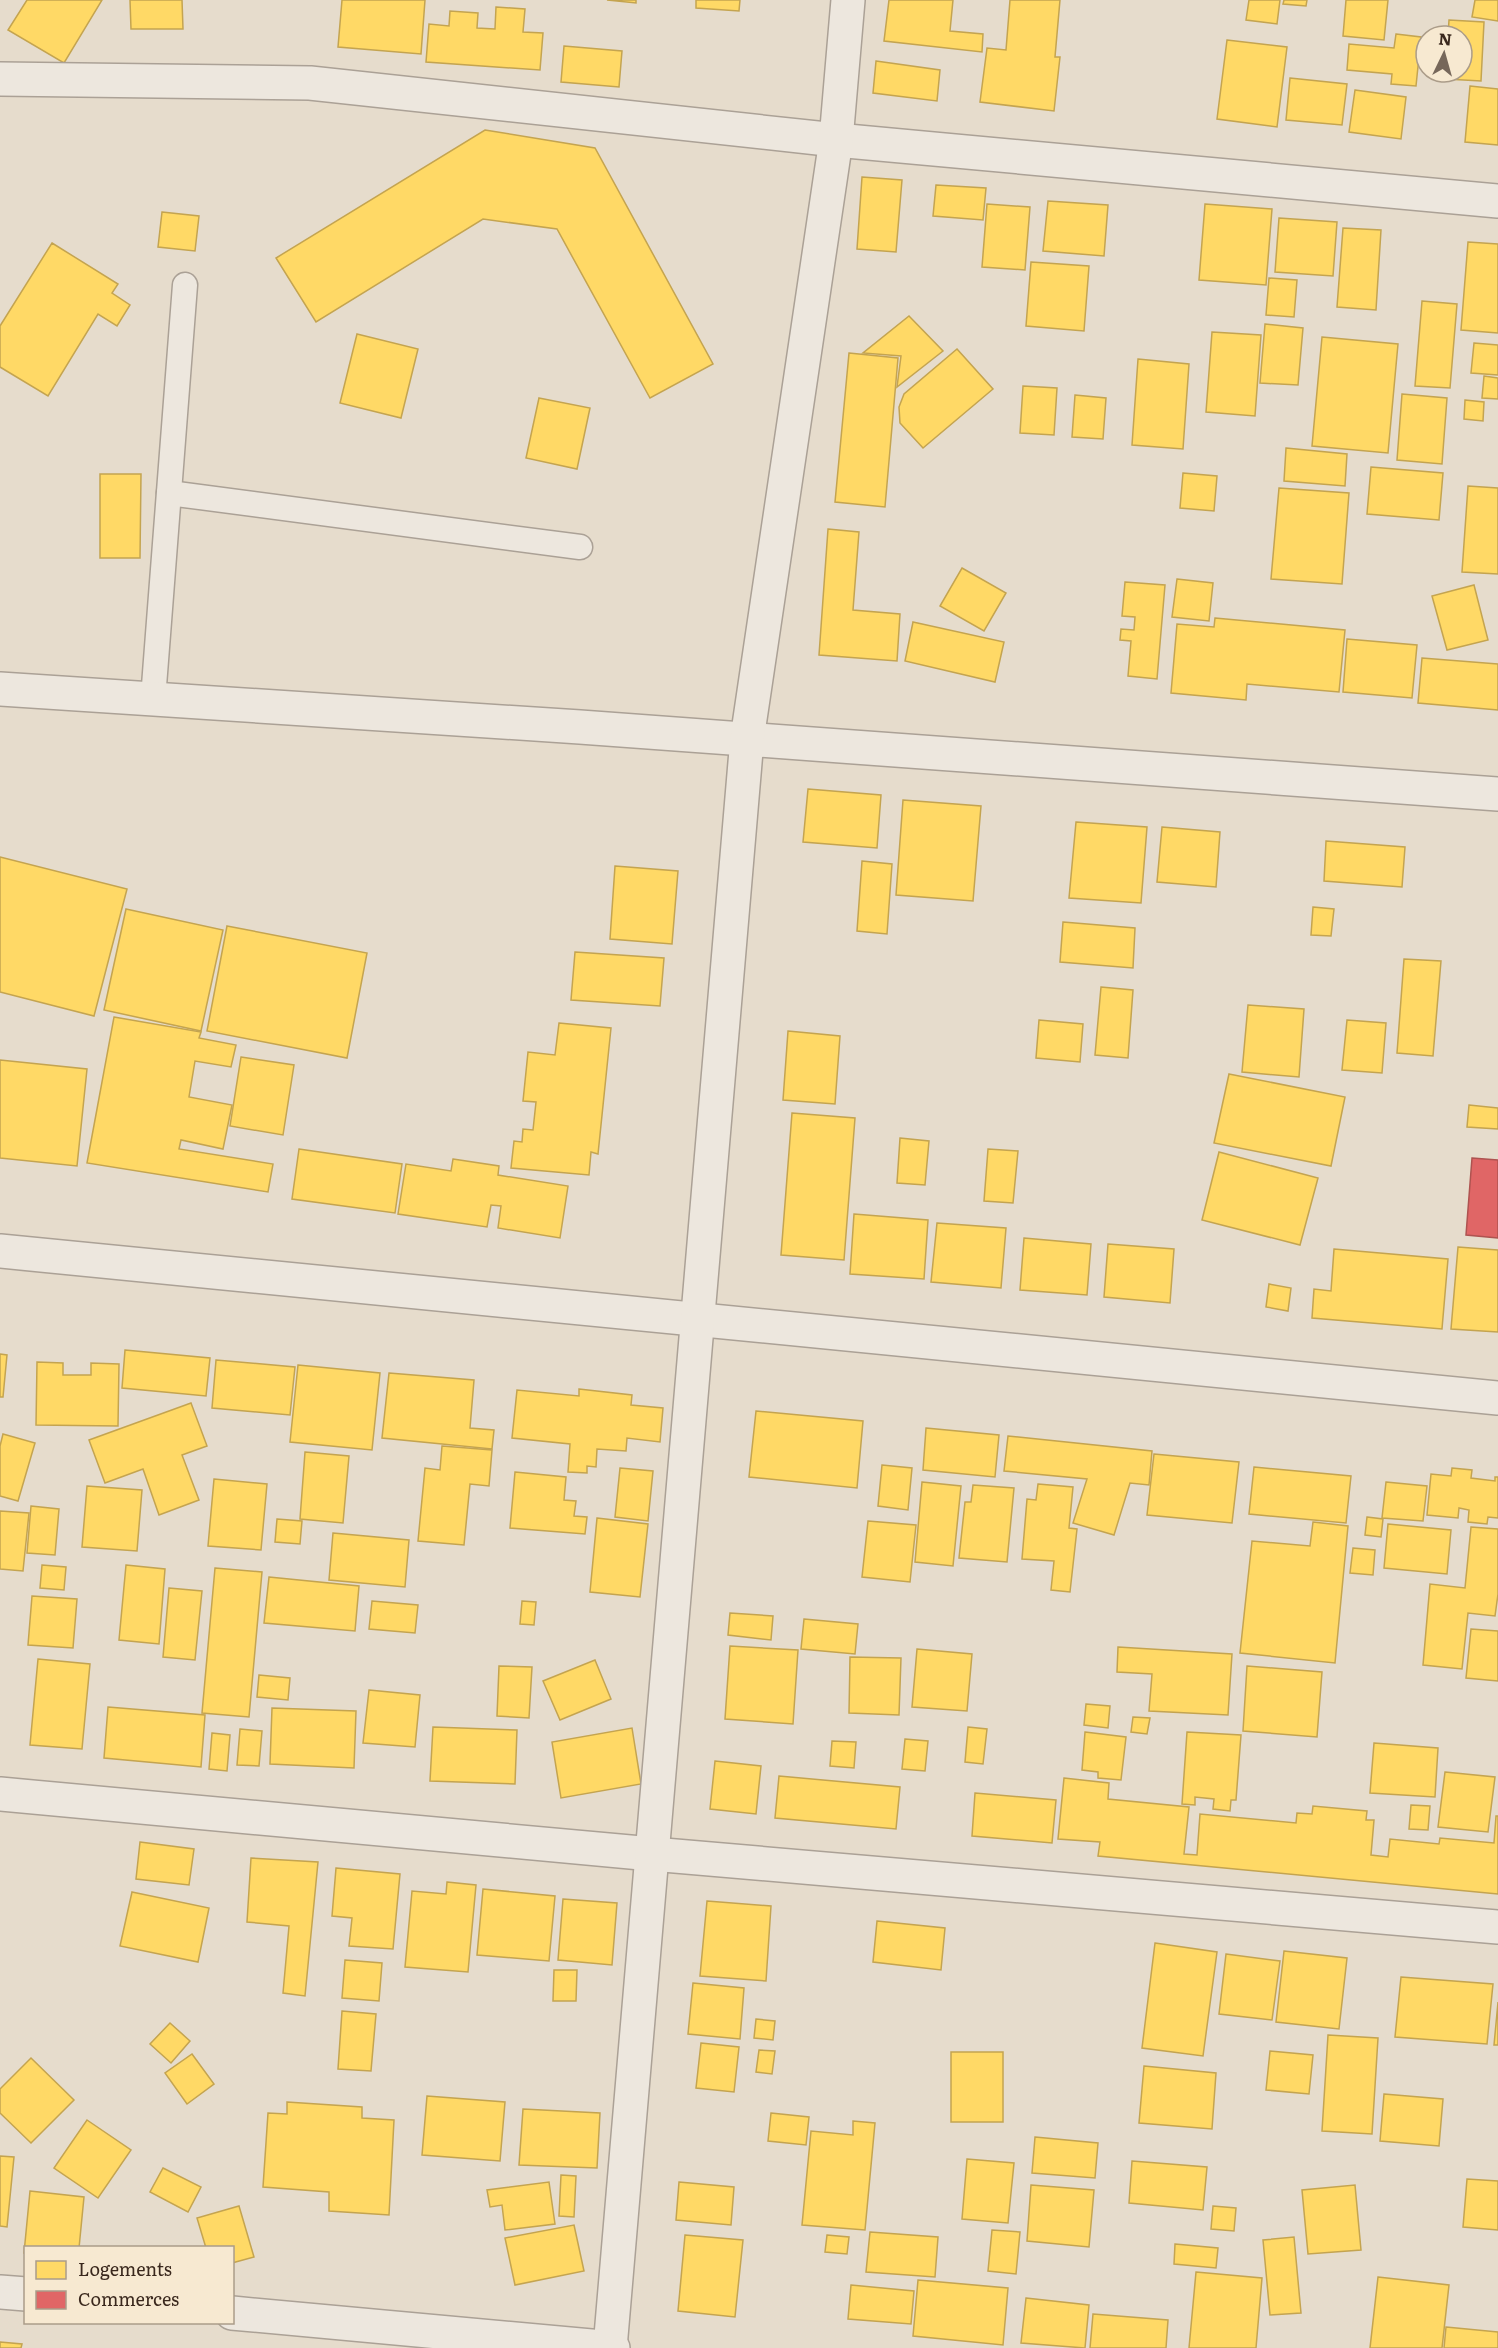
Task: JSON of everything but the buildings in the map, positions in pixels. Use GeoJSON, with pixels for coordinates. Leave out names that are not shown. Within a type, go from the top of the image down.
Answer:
{"type":"FeatureCollection","features":[{"type":"Feature","properties":{"kind":"street"},"geometry":{"type":"LineString","coordinates":[[234,2313],[611,2348],[747,739],[836,140],[848,0]]}},
{"type":"Feature","properties":{"kind":"street"},"geometry":{"type":"LineString","coordinates":[[0,79],[310,83],[836,140],[1498,201]]}},
{"type":"Feature","properties":{"kind":"street"},"geometry":{"type":"LineString","coordinates":[[0,689],[747,739],[1498,794]]}},
{"type":"Feature","properties":{"kind":"street"},"geometry":{"type":"LineString","coordinates":[[0,1251],[1498,1398]]}},
{"type":"Feature","properties":{"kind":"street"},"geometry":{"type":"LineString","coordinates":[[0,1794],[652,1854],[1498,1927]]}},
{"type":"Feature","properties":{"kind":"street"},"geometry":{"type":"LineString","coordinates":[[0,2292],[24,2294]]}},
{"type":"Feature","properties":{"kind":"lane"},"geometry":{"type":"LineString","coordinates":[[153,699],[185,285]]}},
{"type":"Feature","properties":{"kind":"lane"},"geometry":{"type":"LineString","coordinates":[[169,493],[580,547]]}}]}
